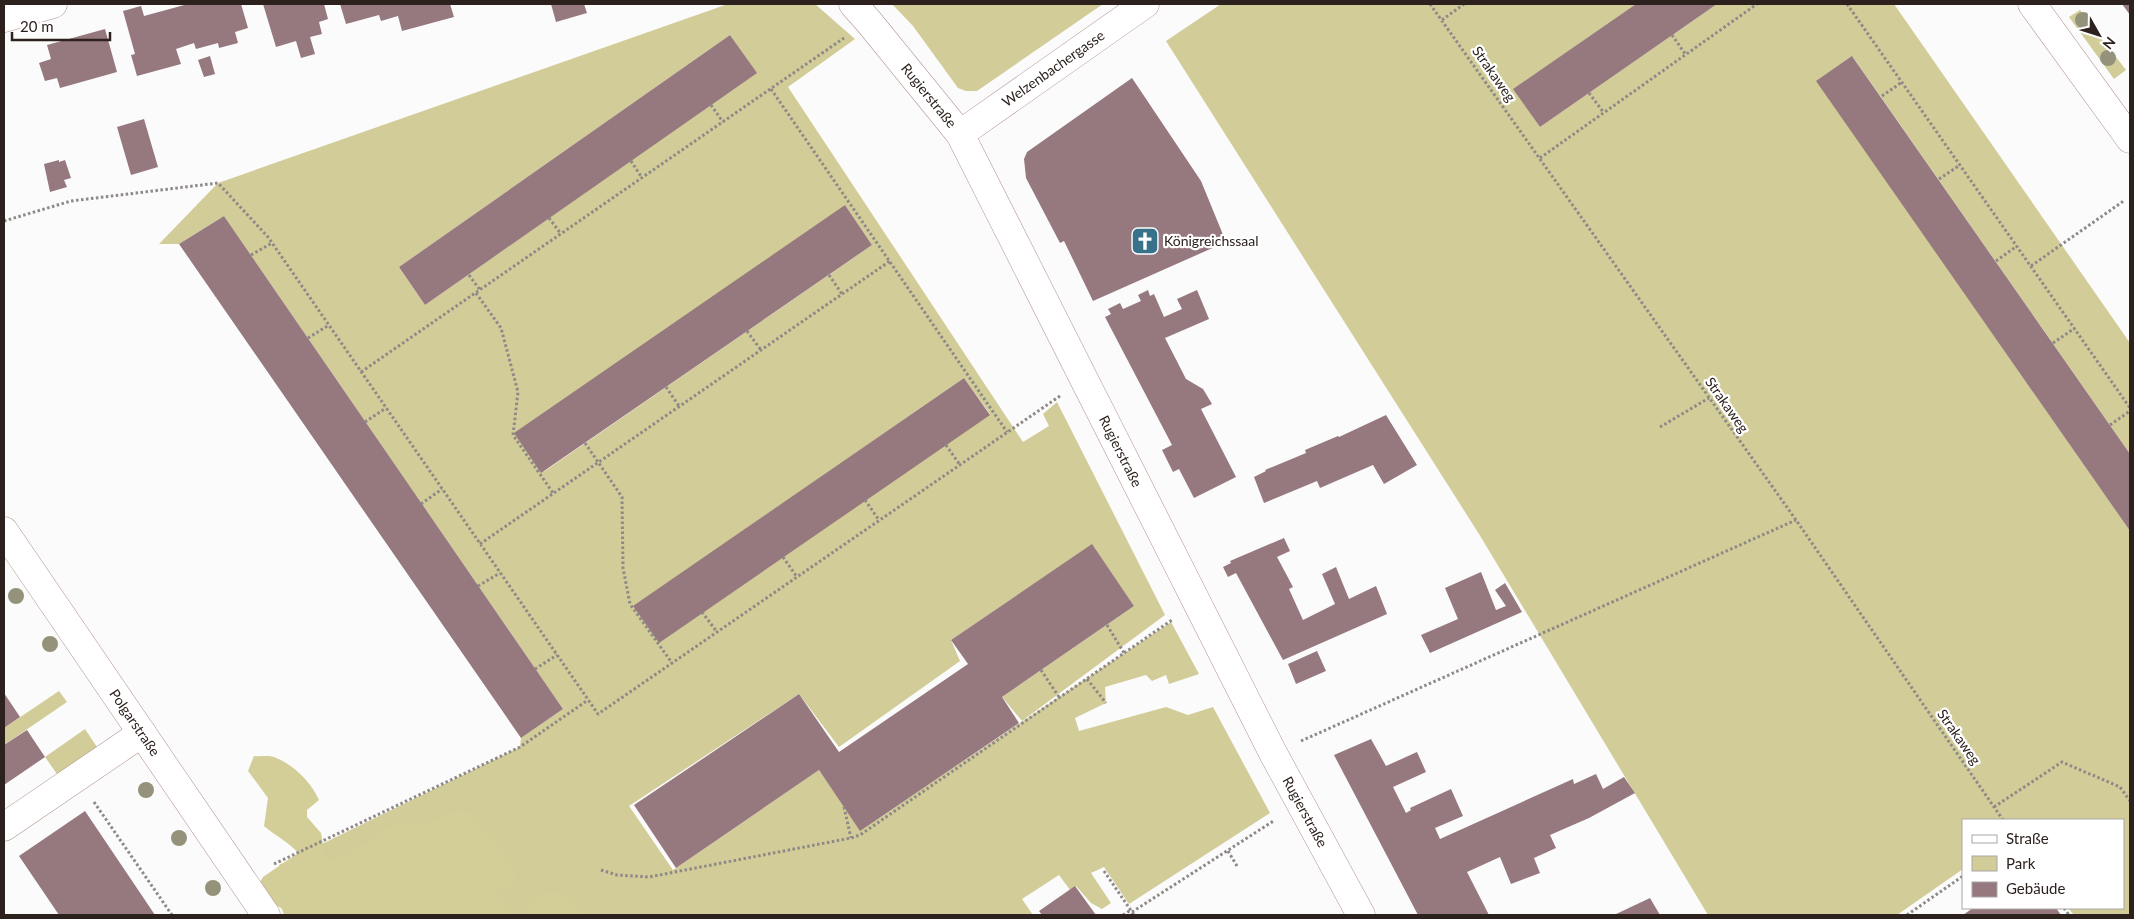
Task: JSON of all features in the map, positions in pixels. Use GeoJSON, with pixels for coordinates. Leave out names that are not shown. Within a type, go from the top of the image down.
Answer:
{"type":"FeatureCollection","features":[{"type":"Feature","properties":{"kind":"street"},"geometry":{"type":"LineString","coordinates":[[4,18],[53,4]]}},
{"type":"Feature","properties":{"kind":"street","name":"Rugierstraße"},"geometry":{"type":"LineString","coordinates":[[852,4],[869,22],[960,134],[1273,753],[1361,915]]}},
{"type":"Feature","properties":{"kind":"street","name":"Welzenbachergasse"},"geometry":{"type":"LineString","coordinates":[[960,134],[1145,4]]}},
{"type":"Feature","properties":{"kind":"street"},"geometry":{"type":"LineString","coordinates":[[2032,4],[2130,139]]}},
{"type":"Feature","properties":{"kind":"street","name":"Polgarstraße"},"geometry":{"type":"LineString","coordinates":[[4,531],[266,915]]}},
{"type":"Feature","properties":{"kind":"street"},"geometry":{"type":"LineString","coordinates":[[4,827],[142,733]]}},
{"type":"Feature","properties":{"kind":"path","name":"Strakaweg"},"geometry":{"type":"LineString","coordinates":[[1430,4],[1796,520],[2002,819]]}},
{"type":"Feature","properties":{"kind":"path"},"geometry":{"type":"LineString","coordinates":[[1442,20],[1464,4]]}},
{"type":"Feature","properties":{"kind":"path"},"geometry":{"type":"LineString","coordinates":[[1540,158],[1757,4]]}},
{"type":"Feature","properties":{"kind":"path"},"geometry":{"type":"LineString","coordinates":[[1847,4],[2130,410],[2110,425]]}},
{"type":"Feature","properties":{"kind":"path"},"geometry":{"type":"LineString","coordinates":[[361,372],[851,34]]}},
{"type":"Feature","properties":{"kind":"path"},"geometry":{"type":"LineString","coordinates":[[1672,35],[1686,55]]}},
{"type":"Feature","properties":{"kind":"path"},"geometry":{"type":"LineString","coordinates":[[1882,96],[1902,82]]}},
{"type":"Feature","properties":{"kind":"path"},"geometry":{"type":"LineString","coordinates":[[771,90],[1008,432]]}},
{"type":"Feature","properties":{"kind":"path"},"geometry":{"type":"LineString","coordinates":[[1589,93],[1604,113]]}},
{"type":"Feature","properties":{"kind":"path"},"geometry":{"type":"LineString","coordinates":[[711,105],[723,122]]}},
{"type":"Feature","properties":{"kind":"path"},"geometry":{"type":"LineString","coordinates":[[631,161],[642,178]]}},
{"type":"Feature","properties":{"kind":"path"},"geometry":{"type":"LineString","coordinates":[[1940,179],[1960,165]]}},
{"type":"Feature","properties":{"kind":"path"},"geometry":{"type":"LineString","coordinates":[[4,221],[71,201],[218,183],[272,243],[598,714],[1062,394]]}},
{"type":"Feature","properties":{"kind":"path"},"geometry":{"type":"LineString","coordinates":[[2031,266],[2125,200]]}},
{"type":"Feature","properties":{"kind":"path"},"geometry":{"type":"LineString","coordinates":[[549,218],[560,234]]}},
{"type":"Feature","properties":{"kind":"path"},"geometry":{"type":"LineString","coordinates":[[251,255],[272,243]]}},
{"type":"Feature","properties":{"kind":"path"},"geometry":{"type":"LineString","coordinates":[[1996,261],[2017,246]]}},
{"type":"Feature","properties":{"kind":"path"},"geometry":{"type":"LineString","coordinates":[[480,544],[890,261]]}},
{"type":"Feature","properties":{"kind":"path"},"geometry":{"type":"LineString","coordinates":[[469,274],[480,290]]}},
{"type":"Feature","properties":{"kind":"path"},"geometry":{"type":"LineString","coordinates":[[829,274],[842,294]]}},
{"type":"Feature","properties":{"kind":"path"},"geometry":{"type":"LineString","coordinates":[[476,293],[501,328],[518,392],[513,435],[553,493]]}},
{"type":"Feature","properties":{"kind":"path"},"geometry":{"type":"LineString","coordinates":[[308,338],[329,325]]}},
{"type":"Feature","properties":{"kind":"path"},"geometry":{"type":"LineString","coordinates":[[2053,343],[2074,328]]}},
{"type":"Feature","properties":{"kind":"path"},"geometry":{"type":"LineString","coordinates":[[747,331],[760,350]]}},
{"type":"Feature","properties":{"kind":"path"},"geometry":{"type":"LineString","coordinates":[[666,387],[679,406]]}},
{"type":"Feature","properties":{"kind":"path"},"geometry":{"type":"LineString","coordinates":[[1660,427],[1708,398]]}},
{"type":"Feature","properties":{"kind":"path"},"geometry":{"type":"LineString","coordinates":[[365,422],[386,408]]}},
{"type":"Feature","properties":{"kind":"path"},"geometry":{"type":"LineString","coordinates":[[585,443],[622,497],[623,568],[630,604],[672,663]]}},
{"type":"Feature","properties":{"kind":"path"},"geometry":{"type":"LineString","coordinates":[[946,445],[960,465]]}},
{"type":"Feature","properties":{"kind":"path"},"geometry":{"type":"LineString","coordinates":[[421,504],[442,490]]}},
{"type":"Feature","properties":{"kind":"path"},"geometry":{"type":"LineString","coordinates":[[865,500],[879,520]]}},
{"type":"Feature","properties":{"kind":"path"},"geometry":{"type":"LineString","coordinates":[[1295,744],[1796,520]]}},
{"type":"Feature","properties":{"kind":"path"},"geometry":{"type":"LineString","coordinates":[[783,557],[797,577]]}},
{"type":"Feature","properties":{"kind":"path"},"geometry":{"type":"LineString","coordinates":[[478,586],[500,573]]}},
{"type":"Feature","properties":{"kind":"path"},"geometry":{"type":"LineString","coordinates":[[702,612],[717,632]]}},
{"type":"Feature","properties":{"kind":"path"},"geometry":{"type":"LineString","coordinates":[[601,870],[617,875],[650,877],[851,838],[860,834],[1176,617]]}},
{"type":"Feature","properties":{"kind":"path"},"geometry":{"type":"LineString","coordinates":[[1107,625],[1124,653]]}},
{"type":"Feature","properties":{"kind":"path"},"geometry":{"type":"LineString","coordinates":[[535,669],[557,655]]}},
{"type":"Feature","properties":{"kind":"path"},"geometry":{"type":"LineString","coordinates":[[1042,670],[1060,697]]}},
{"type":"Feature","properties":{"kind":"path"},"geometry":{"type":"LineString","coordinates":[[1087,679],[1106,703]]}},
{"type":"Feature","properties":{"kind":"path"},"geometry":{"type":"LineString","coordinates":[[274,864],[520,747],[588,700]]}},
{"type":"Feature","properties":{"kind":"path"},"geometry":{"type":"LineString","coordinates":[[1994,807],[2062,762],[2120,787],[2130,801]]}},
{"type":"Feature","properties":{"kind":"path"},"geometry":{"type":"LineString","coordinates":[[91,797],[172,915]]}},
{"type":"Feature","properties":{"kind":"path"},"geometry":{"type":"LineString","coordinates":[[844,808],[851,838]]}},
{"type":"Feature","properties":{"kind":"path"},"geometry":{"type":"LineString","coordinates":[[1123,915],[1132,912],[1280,817]]}},
{"type":"Feature","properties":{"kind":"path"},"geometry":{"type":"LineString","coordinates":[[1228,851],[1237,866]]}},
{"type":"Feature","properties":{"kind":"path"},"geometry":{"type":"LineString","coordinates":[[1104,871],[1132,912]]}},
{"type":"Feature","properties":{"kind":"path"},"geometry":{"type":"LineString","coordinates":[[1907,915],[1962,877]]}},
{"type":"Feature","properties":{"kind":"green space"},"geometry":{"type":"Polygon","coordinates":[[[728,4],[815,4],[855,39],[788,87],[1023,442],[1049,426],[1043,414],[1057,402],[1165,615],[1022,721],[1002,697],[1134,606],[1092,545],[951,640],[960,661],[839,747],[799,694],[629,806],[673,870],[819,770],[860,830],[1171,622],[1199,674],[1169,684],[1166,675],[1152,681],[1146,675],[1105,687],[1106,703],[1075,718],[1079,731],[1166,707],[1188,715],[1213,707],[1270,813],[1129,904],[1104,867],[1091,873],[1111,903],[1102,909],[1091,903],[1076,886],[1070,890],[1059,875],[1022,899],[1033,915],[313,915],[279,865],[520,747],[521,738],[563,709],[224,216],[179,244],[159,244],[218,183],[728,4]],[[730,35],[399,267],[425,305],[756,73],[730,35]],[[845,205],[542,473],[872,245],[845,205]],[[964,378],[634,606],[990,414],[964,378]]]}},
{"type":"Feature","properties":{"kind":"green space"},"geometry":{"type":"Polygon","coordinates":[[[892,4],[1103,4],[977,91],[966,91],[958,88],[913,26],[892,4]]]}},
{"type":"Feature","properties":{"kind":"green space"},"geometry":{"type":"Polygon","coordinates":[[[1221,4],[1636,4],[1514,89],[1540,127],[1717,4],[1894,4],[2130,343],[2130,454],[1853,57],[1817,81],[2130,531],[2130,915],[2074,915],[2069,909],[2124,909],[2124,819],[1962,819],[1962,870],[1897,915],[1708,915],[1479,534],[1166,41],[1221,4]]]}},
{"type":"Feature","properties":{"kind":"green space"},"geometry":{"type":"Polygon","coordinates":[[[2080,10],[2126,70],[2114,79],[2069,17],[2080,10]]]}},
{"type":"Feature","properties":{"kind":"green space"},"geometry":{"type":"Polygon","coordinates":[[[59,691],[67,702],[4,745],[4,728],[59,691]]]}},
{"type":"Feature","properties":{"kind":"green space"},"geometry":{"type":"Polygon","coordinates":[[[85,729],[99,750],[59,777],[45,757],[85,729]]]}},
{"type":"Feature","properties":{"kind":"shaded area"},"geometry":{"type":"Polygon","coordinates":[[[254,756],[272,756],[288,764],[301,774],[316,793],[319,800],[307,810],[307,817],[321,833],[326,860],[339,860],[352,848],[370,841],[386,828],[400,825],[420,825],[451,812],[464,811],[471,813],[477,825],[489,835],[518,873],[510,886],[497,892],[506,905],[506,915],[284,915],[282,909],[275,904],[266,907],[254,892],[263,877],[298,853],[264,826],[268,798],[248,771],[254,756]]]}},
{"type":"Feature","properties":{"kind":"shaded area"},"geometry":{"type":"Polygon","coordinates":[[[542,891],[561,894],[567,897],[577,904],[583,915],[526,915],[529,907],[542,891]]]}},
{"type":"Feature","properties":{"kind":"building"},"geometry":{"type":"Polygon","coordinates":[[[188,4],[241,4],[248,28],[235,32],[238,43],[219,48],[218,43],[196,49],[194,43],[176,49],[181,64],[137,76],[131,55],[135,54],[123,11],[141,6],[144,16],[188,4]]]}},
{"type":"Feature","properties":{"kind":"building"},"geometry":{"type":"Polygon","coordinates":[[[263,4],[324,4],[328,19],[319,22],[322,34],[310,37],[315,54],[301,58],[296,41],[276,47],[263,4]]]}},
{"type":"Feature","properties":{"kind":"building"},"geometry":{"type":"Polygon","coordinates":[[[340,4],[450,4],[454,17],[402,31],[398,16],[381,21],[379,15],[346,24],[340,4]]]}},
{"type":"Feature","properties":{"kind":"building"},"geometry":{"type":"Polygon","coordinates":[[[551,4],[584,4],[587,13],[556,22],[551,4]]]}},
{"type":"Feature","properties":{"kind":"building"},"geometry":{"type":"Polygon","coordinates":[[[1636,4],[1717,4],[1540,127],[1513,89],[1636,4]]]}},
{"type":"Feature","properties":{"kind":"building"},"geometry":{"type":"Polygon","coordinates":[[[2122,4],[2130,4],[2130,15],[2122,4]]]}},
{"type":"Feature","properties":{"kind":"building"},"geometry":{"type":"Polygon","coordinates":[[[105,29],[117,72],[60,88],[57,78],[45,81],[39,63],[51,59],[47,45],[105,29]]]}},
{"type":"Feature","properties":{"kind":"building"},"geometry":{"type":"Polygon","coordinates":[[[730,35],[757,73],[425,305],[399,267],[730,35]]]}},
{"type":"Feature","properties":{"kind":"building"},"geometry":{"type":"Polygon","coordinates":[[[210,56],[215,74],[204,77],[198,60],[210,56]]]}},
{"type":"Feature","properties":{"kind":"building"},"geometry":{"type":"Polygon","coordinates":[[[1852,56],[2130,454],[2130,531],[1816,81],[1852,56]]]}},
{"type":"Feature","properties":{"kind":"building"},"geometry":{"type":"Polygon","coordinates":[[[1132,78],[1201,181],[1226,242],[1093,301],[1064,241],[1060,243],[1026,178],[1024,159],[1027,152],[1132,78]]]}},
{"type":"Feature","properties":{"kind":"building"},"geometry":{"type":"Polygon","coordinates":[[[144,119],[158,167],[131,175],[117,127],[144,119]]]}},
{"type":"Feature","properties":{"kind":"building"},"geometry":{"type":"Polygon","coordinates":[[[59,160],[59,162],[65,160],[71,178],[64,180],[67,187],[50,192],[44,164],[59,160]]]}},
{"type":"Feature","properties":{"kind":"building"},"geometry":{"type":"Polygon","coordinates":[[[845,205],[872,245],[541,473],[514,433],[845,205]]]}},
{"type":"Feature","properties":{"kind":"building"},"geometry":{"type":"Polygon","coordinates":[[[224,216],[563,709],[521,738],[179,244],[224,216]]]}},
{"type":"Feature","properties":{"kind":"building"},"geometry":{"type":"Polygon","coordinates":[[[1148,290],[1150,296],[1154,294],[1164,317],[1182,309],[1177,299],[1197,290],[1209,319],[1165,338],[1186,379],[1203,389],[1212,404],[1201,409],[1236,477],[1194,498],[1179,469],[1173,472],[1162,450],[1172,445],[1105,317],[1111,314],[1108,309],[1120,303],[1123,309],[1141,301],[1138,295],[1148,290]]]}},
{"type":"Feature","properties":{"kind":"building"},"geometry":{"type":"Polygon","coordinates":[[[964,378],[990,415],[659,643],[633,606],[964,378]]]}},
{"type":"Feature","properties":{"kind":"building"},"geometry":{"type":"Polygon","coordinates":[[[1386,415],[1417,465],[1384,484],[1373,465],[1320,488],[1317,481],[1264,503],[1254,477],[1265,470],[1306,453],[1305,450],[1339,437],[1386,415]]]}},
{"type":"Feature","properties":{"kind":"building"},"geometry":{"type":"Polygon","coordinates":[[[1284,538],[1290,551],[1277,557],[1293,587],[1289,589],[1303,620],[1335,604],[1322,574],[1336,567],[1349,599],[1376,586],[1387,614],[1283,660],[1236,573],[1228,577],[1223,567],[1231,563],[1230,561],[1284,538]]]}},
{"type":"Feature","properties":{"kind":"building"},"geometry":{"type":"Polygon","coordinates":[[[1092,544],[1134,606],[1002,697],[1019,723],[860,831],[819,770],[676,868],[634,805],[799,694],[839,752],[968,664],[951,640],[1092,544]]]}},
{"type":"Feature","properties":{"kind":"building"},"geometry":{"type":"Polygon","coordinates":[[[1481,572],[1496,610],[1506,606],[1495,590],[1505,583],[1522,612],[1430,653],[1421,635],[1458,619],[1445,588],[1481,572]]]}},
{"type":"Feature","properties":{"kind":"building"},"geometry":{"type":"Polygon","coordinates":[[[1317,651],[1326,671],[1296,684],[1288,664],[1317,651]]]}},
{"type":"Feature","properties":{"kind":"building"},"geometry":{"type":"Polygon","coordinates":[[[4,693],[20,717],[4,728],[4,693]]]}},
{"type":"Feature","properties":{"kind":"building"},"geometry":{"type":"Polygon","coordinates":[[[27,730],[45,757],[4,785],[4,745],[27,730]]]}},
{"type":"Feature","properties":{"kind":"building"},"geometry":{"type":"Polygon","coordinates":[[[1371,739],[1386,766],[1417,752],[1426,772],[1393,787],[1406,813],[1411,810],[1410,808],[1451,789],[1463,816],[1435,828],[1440,839],[1573,779],[1574,784],[1596,774],[1603,789],[1624,777],[1635,793],[1589,818],[1550,835],[1556,848],[1534,858],[1540,873],[1511,884],[1500,857],[1467,872],[1489,915],[1418,915],[1334,755],[1371,739]]]}},
{"type":"Feature","properties":{"kind":"building"},"geometry":{"type":"Polygon","coordinates":[[[85,811],[155,915],[59,915],[19,856],[85,811]]]}},
{"type":"Feature","properties":{"kind":"building"},"geometry":{"type":"Polygon","coordinates":[[[1075,886],[1096,915],[1042,915],[1039,911],[1075,886]]]}},
{"type":"Feature","properties":{"kind":"building"},"geometry":{"type":"Polygon","coordinates":[[[1650,898],[1660,915],[1614,915],[1650,898]]]}},
{"type":"Feature","properties":{"kind":"building"},"geometry":{"type":"Polygon","coordinates":[[[1972,909],[2057,909],[2061,915],[1963,915],[1972,909]]]}},
{"type":"Feature","properties":{"kind":"place","name":"Königreichssaal"},"geometry":{"type":"Point","coordinates":[1145,241]}}]}
